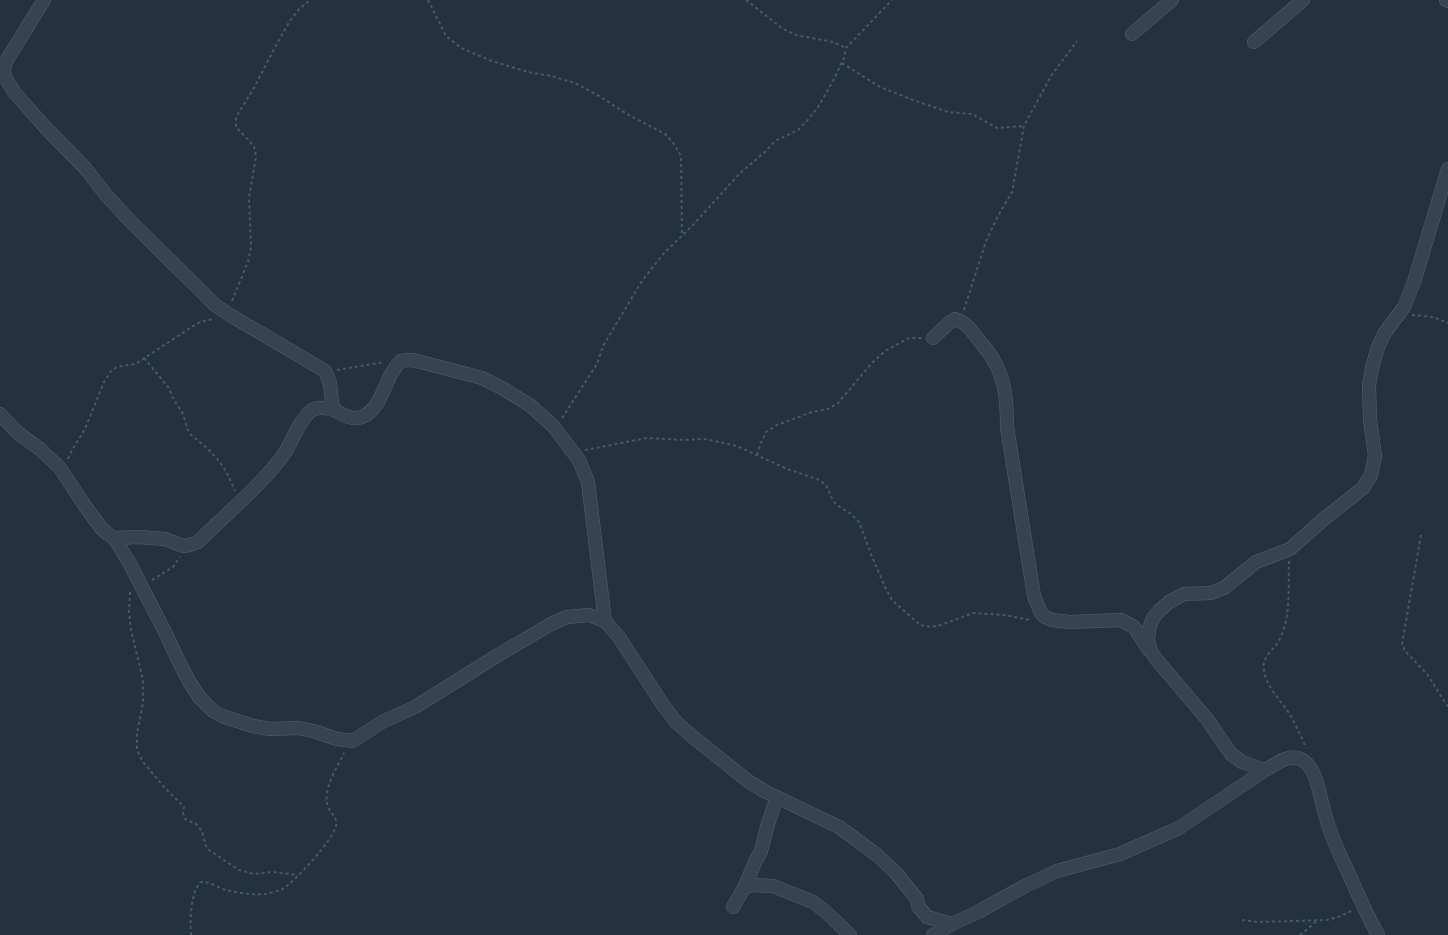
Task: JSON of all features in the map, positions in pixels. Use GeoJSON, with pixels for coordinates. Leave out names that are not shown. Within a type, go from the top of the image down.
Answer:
{"type":"FeatureCollection","features":[{"type":"Feature","properties":{"kind":"street"},"geometry":{"type":"LineString","coordinates":[[44,0],[2,65],[6,79],[15,93],[44,126],[85,168],[107,196],[215,305],[325,371],[330,383],[334,410]]}},
{"type":"Feature","properties":{"kind":"street"},"geometry":{"type":"LineString","coordinates":[[1132,34],[1172,0]]}},
{"type":"Feature","properties":{"kind":"street"},"geometry":{"type":"LineString","coordinates":[[1254,42],[1303,0]]}},
{"type":"Feature","properties":{"kind":"street"},"geometry":{"type":"LineString","coordinates":[[1156,659],[1151,651],[1148,641],[1149,629],[1153,618],[1169,602],[1184,594],[1211,593],[1224,588],[1256,562],[1290,549],[1325,518],[1363,488],[1371,475],[1375,456],[1370,420],[1369,392],[1372,368],[1378,347],[1384,334],[1404,307],[1414,282],[1448,169]]}},
{"type":"Feature","properties":{"kind":"street"},"geometry":{"type":"LineString","coordinates":[[933,338],[955,319],[965,324],[994,360],[999,371],[1007,406],[1007,427],[1034,596],[1041,613],[1045,617],[1052,620],[1070,622],[1121,620],[1134,627],[1156,659],[1207,719],[1231,754],[1242,762],[1265,770]]}},
{"type":"Feature","properties":{"kind":"street"},"geometry":{"type":"LineString","coordinates":[[114,538],[139,536],[164,539],[183,546],[190,546],[198,542],[267,475],[283,456],[305,417],[311,411],[321,407],[334,410],[354,418],[362,417],[372,410],[377,404],[394,369],[402,361],[413,360],[482,378],[502,388],[531,406],[555,429],[574,452],[583,468],[588,482],[604,621]]}},
{"type":"Feature","properties":{"kind":"street"},"geometry":{"type":"LineString","coordinates":[[0,414],[18,433],[40,449],[60,468],[102,529],[114,538],[136,574],[190,683],[200,698],[213,711],[222,716],[253,726],[270,729],[298,728],[337,739],[353,741],[382,722],[415,707],[495,657],[561,619],[567,616],[589,615],[604,621],[619,637],[677,723],[748,781],[839,827],[877,854],[896,873],[917,899],[918,906],[927,917],[952,924]]}},
{"type":"Feature","properties":{"kind":"street"},"geometry":{"type":"LineString","coordinates":[[932,935],[1025,886],[1057,871],[1120,854],[1179,828],[1265,770],[1289,757],[1298,758],[1305,762],[1313,770],[1335,845],[1378,935]]}},
{"type":"Feature","properties":{"kind":"street"},"geometry":{"type":"LineString","coordinates":[[733,907],[744,888],[761,851],[777,797]]}},
{"type":"Feature","properties":{"kind":"street"},"geometry":{"type":"LineString","coordinates":[[744,888],[751,885],[773,886],[813,902],[850,935]]}},
{"type":"Feature","properties":{"kind":"street"},"geometry":{"type":"LineString","coordinates":[[927,917],[927,935]]}},
{"type":"Feature","properties":{"kind":"path"},"geometry":{"type":"LineString","coordinates":[[63,472],[71,452],[85,429],[111,371],[117,367],[135,364],[200,322],[230,315],[233,298],[248,262],[251,247],[249,198],[256,157],[254,146],[236,126],[236,117],[254,88],[288,24],[298,10],[310,0]]}},
{"type":"Feature","properties":{"kind":"path"},"geometry":{"type":"LineString","coordinates":[[428,0],[446,36],[461,48],[500,64],[576,83],[627,114],[665,134],[674,144],[681,156],[682,235]]}},
{"type":"Feature","properties":{"kind":"path"},"geometry":{"type":"LineString","coordinates":[[746,0],[783,29],[796,35],[833,42],[846,48]]}},
{"type":"Feature","properties":{"kind":"path"},"geometry":{"type":"LineString","coordinates":[[555,429],[597,364],[603,346],[642,281],[664,253],[740,173],[765,152],[775,141],[798,130],[807,121],[818,107],[842,63],[846,48],[892,0]]}},
{"type":"Feature","properties":{"kind":"path"},"geometry":{"type":"LineString","coordinates":[[955,319],[961,316],[965,309],[986,241],[1012,192],[1024,126],[1051,76],[1077,41]]}},
{"type":"Feature","properties":{"kind":"path"},"geometry":{"type":"LineString","coordinates":[[842,63],[880,87],[913,100],[948,112],[972,114],[997,128],[1024,126]]}},
{"type":"Feature","properties":{"kind":"path"},"geometry":{"type":"LineString","coordinates":[[1398,314],[1433,317],[1448,323]]}},
{"type":"Feature","properties":{"kind":"path"},"geometry":{"type":"LineString","coordinates":[[757,455],[766,432],[777,425],[812,412],[828,409],[838,403],[872,363],[886,351],[909,338],[933,338]]}},
{"type":"Feature","properties":{"kind":"path"},"geometry":{"type":"LineString","coordinates":[[144,358],[169,388],[173,398],[183,414],[187,428],[191,435],[207,448],[219,461],[227,473],[240,502]]}},
{"type":"Feature","properties":{"kind":"path"},"geometry":{"type":"LineString","coordinates":[[325,371],[353,368],[391,361],[402,361]]}},
{"type":"Feature","properties":{"kind":"path"},"geometry":{"type":"LineString","coordinates":[[574,452],[647,438],[683,440],[705,439],[737,446],[787,469],[820,480],[827,487],[833,501],[850,513],[859,522],[885,588],[892,600],[920,625],[931,627],[941,625],[973,613],[1005,615],[1022,619],[1052,620]]}},
{"type":"Feature","properties":{"kind":"path"},"geometry":{"type":"LineString","coordinates":[[1421,535],[1402,644],[1405,650],[1427,674],[1448,708]]}},
{"type":"Feature","properties":{"kind":"path"},"geometry":{"type":"LineString","coordinates":[[142,586],[173,567],[190,546]]}},
{"type":"Feature","properties":{"kind":"path"},"geometry":{"type":"LineString","coordinates":[[1290,549],[1286,626],[1277,645],[1264,660],[1263,665],[1264,673],[1271,689],[1291,718],[1307,751]]}},
{"type":"Feature","properties":{"kind":"path"},"geometry":{"type":"LineString","coordinates":[[136,574],[130,595],[129,612],[130,630],[143,680],[143,703],[137,733],[137,750],[141,758],[164,787],[184,807],[185,819],[196,824],[202,831],[206,846],[215,855],[246,873],[254,874],[273,872],[298,875]]}},
{"type":"Feature","properties":{"kind":"path"},"geometry":{"type":"LineString","coordinates":[[191,935],[193,899],[198,884],[201,882],[206,881],[228,891],[266,894],[280,890],[292,882],[316,855],[336,828],[336,820],[328,806],[328,788],[347,748],[353,741]]}},
{"type":"Feature","properties":{"kind":"path"},"geometry":{"type":"LineString","coordinates":[[1242,920],[1258,922],[1317,921],[1341,916],[1363,905]]}},
{"type":"Feature","properties":{"kind":"path"},"geometry":{"type":"LineString","coordinates":[[1300,935],[1317,921]]}}]}
